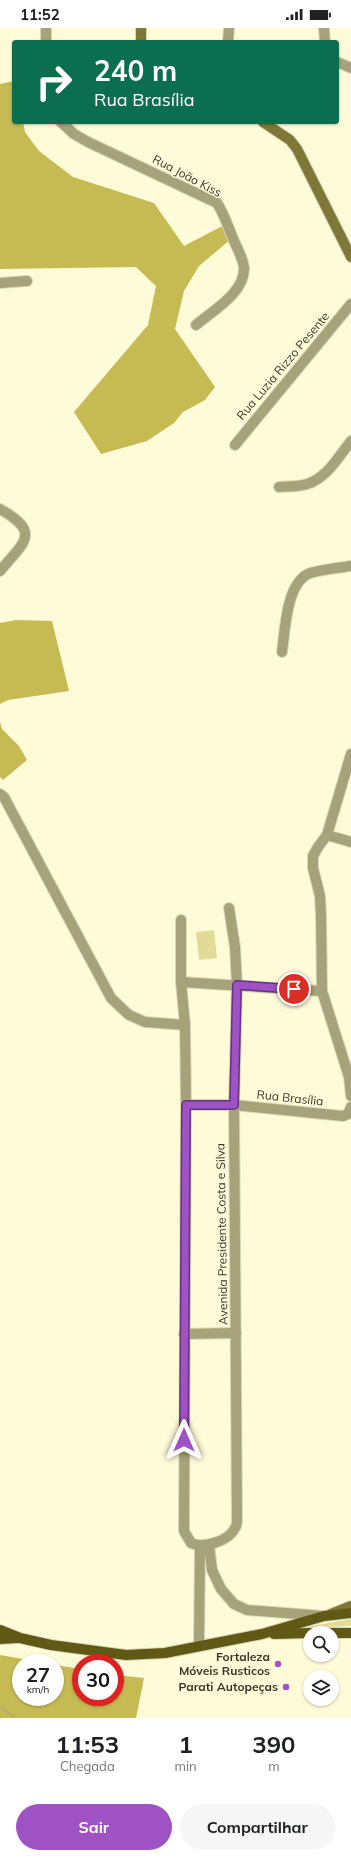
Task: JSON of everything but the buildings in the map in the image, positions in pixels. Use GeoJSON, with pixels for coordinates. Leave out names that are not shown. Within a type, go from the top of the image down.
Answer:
{"type":"FeatureCollection","features":[{"type":"Feature","properties":{"kind":"main road"},"geometry":{"type":"LineString","coordinates":[[0,1630],[20,1638],[51,1645],[126,1655],[165,1653],[262,1634],[324,1616],[351,1613]]}},
{"type":"Feature","properties":{"kind":"main road"},"geometry":{"type":"LineString","coordinates":[[262,1634],[303,1633]]}},
{"type":"Feature","properties":{"kind":"main road"},"geometry":{"type":"LineString","coordinates":[[339,1633],[351,1633]]}},
{"type":"Feature","properties":{"kind":"main road"},"geometry":{"type":"LineString","coordinates":[[0,1639],[20,1638]]}},
{"type":"Feature","properties":{"kind":"street"},"geometry":{"type":"LineString","coordinates":[[46,28],[46,40]]}},
{"type":"Feature","properties":{"kind":"street"},"geometry":{"type":"LineString","coordinates":[[141,28],[141,40]]}},
{"type":"Feature","properties":{"kind":"street"},"geometry":{"type":"LineString","coordinates":[[228,40],[229,28]]}},
{"type":"Feature","properties":{"kind":"street"},"geometry":{"type":"LineString","coordinates":[[324,28],[326,40]]}},
{"type":"Feature","properties":{"kind":"street"},"geometry":{"type":"LineString","coordinates":[[339,63],[351,68]]}},
{"type":"Feature","properties":{"kind":"street","name":"Rua João Kiss"},"geometry":{"type":"LineString","coordinates":[[63,124],[74,134],[88,142],[217,203],[224,214],[232,237],[240,252],[244,268],[241,284],[196,325]]}},
{"type":"Feature","properties":{"kind":"street"},"geometry":{"type":"LineString","coordinates":[[266,124],[290,140],[297,149],[351,257]]}},
{"type":"Feature","properties":{"kind":"street"},"geometry":{"type":"LineString","coordinates":[[0,283],[27,281]]}},
{"type":"Feature","properties":{"kind":"street","name":"Rua Luzia Rizzo Pesente"},"geometry":{"type":"LineString","coordinates":[[235,445],[351,304]]}},
{"type":"Feature","properties":{"kind":"street"},"geometry":{"type":"LineString","coordinates":[[279,487],[306,485],[315,481],[325,473],[351,441]]}},
{"type":"Feature","properties":{"kind":"street"},"geometry":{"type":"LineString","coordinates":[[0,509],[11,515],[24,527],[27,534],[24,542],[0,571]]}},
{"type":"Feature","properties":{"kind":"street"},"geometry":{"type":"LineString","coordinates":[[282,652],[290,598],[297,583],[308,574],[351,566]]}},
{"type":"Feature","properties":{"kind":"street"},"geometry":{"type":"LineString","coordinates":[[351,754],[327,835],[313,856],[313,868],[320,896],[322,991],[349,1077],[351,1096]]}},
{"type":"Feature","properties":{"kind":"street"},"geometry":{"type":"LineString","coordinates":[[0,794],[4,797],[111,998],[129,1015],[145,1022],[185,1025]]}},
{"type":"Feature","properties":{"kind":"street"},"geometry":{"type":"LineString","coordinates":[[327,835],[351,842]]}},
{"type":"Feature","properties":{"kind":"street","name":"Avenida Presidente Costa e Silva"},"geometry":{"type":"LineString","coordinates":[[204,1545],[230,1535],[237,1523],[234,1105],[237,985],[235,947],[229,908]]}},
{"type":"Feature","properties":{"kind":"street"},"geometry":{"type":"LineString","coordinates":[[181,920],[181,982],[185,1025],[186,1105],[184,1531],[191,1543],[204,1545]]}},
{"type":"Feature","properties":{"kind":"street"},"geometry":{"type":"LineString","coordinates":[[181,982],[322,991]]}},
{"type":"Feature","properties":{"kind":"street","name":"Rua Brasília"},"geometry":{"type":"LineString","coordinates":[[186,1105],[234,1105],[343,1116],[348,1114],[351,1107]]}},
{"type":"Feature","properties":{"kind":"street"},"geometry":{"type":"LineString","coordinates":[[184,1334],[236,1333]]}},
{"type":"Feature","properties":{"kind":"street"},"geometry":{"type":"LineString","coordinates":[[204,1545],[212,1570],[221,1589],[234,1604],[246,1610],[324,1616],[351,1606]]}},
{"type":"Feature","properties":{"kind":"street"},"geometry":{"type":"LineString","coordinates":[[199,1646],[204,1545]]}},
{"type":"Feature","properties":{"kind":"shaded area"},"geometry":{"type":"Polygon","coordinates":[[[12,81],[12,124],[23,124],[25,132],[39,151],[73,177],[154,203],[184,246],[230,222],[237,234],[199,266],[184,291],[175,329],[215,387],[205,400],[183,412],[174,423],[147,441],[101,454],[74,412],[148,325],[156,286],[136,267],[0,269],[0,84],[12,81]]]}},
{"type":"Feature","properties":{"kind":"shaded area"},"geometry":{"type":"Polygon","coordinates":[[[16,620],[52,621],[69,691],[8,700],[0,704],[0,623],[16,620]]]}},
{"type":"Feature","properties":{"kind":"shaded area"},"geometry":{"type":"Polygon","coordinates":[[[0,722],[2,729],[19,746],[27,760],[3,780],[0,777],[0,722]]]}},
{"type":"Feature","properties":{"kind":"shaded area"},"geometry":{"type":"Polygon","coordinates":[[[214,930],[217,958],[199,960],[196,932],[214,930]]]}},
{"type":"Feature","properties":{"kind":"shaded area"},"geometry":{"type":"Polygon","coordinates":[[[351,1619],[351,1626],[312,1626],[351,1619]]]}},
{"type":"Feature","properties":{"kind":"shaded area"},"geometry":{"type":"Polygon","coordinates":[[[0,1655],[12,1657],[12,1706],[64,1706],[64,1666],[72,1668],[72,1706],[124,1706],[124,1676],[144,1678],[136,1718],[0,1718],[0,1655]]]}},
{"type":"Feature","properties":{"kind":"waterway"},"geometry":{"type":"LineString","coordinates":[[0,1707],[16,1718]]}},
{"type":"Feature","properties":{"kind":"place","name":"Fortaleza Móveis Rusticos"},"geometry":{"type":"Point","coordinates":[278,1664]}},
{"type":"Feature","properties":{"kind":"place","name":"Parati Autopeças"},"geometry":{"type":"Point","coordinates":[286,1687]}},
{"type":"Feature","properties":{"kind":"route"},"geometry":{"type":"LineString","coordinates":[[184,1440],[186,1105],[234,1105],[237,985],[294,989]]}}]}
